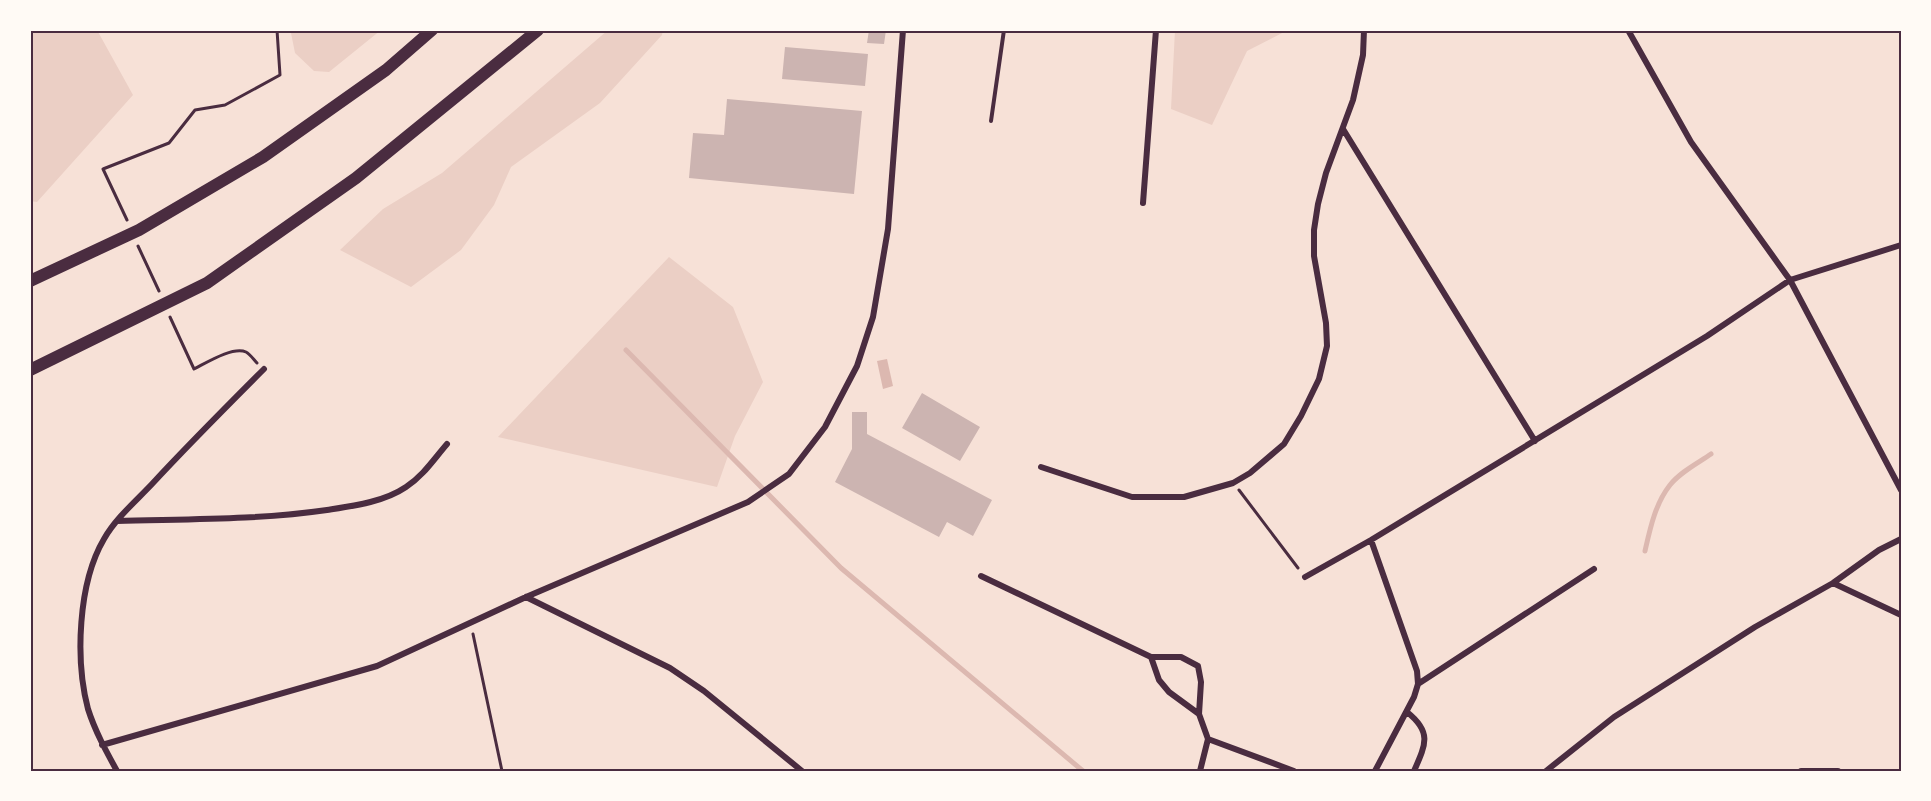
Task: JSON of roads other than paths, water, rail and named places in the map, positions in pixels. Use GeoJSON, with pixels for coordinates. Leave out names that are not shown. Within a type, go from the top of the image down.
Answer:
{"type":"FeatureCollection","features":[{"type":"Feature","properties":{"kind":"highway"},"geometry":{"type":"LineString","coordinates":[[30,281],[139,230],[263,157],[386,70],[432,30]]}},
{"type":"Feature","properties":{"kind":"highway"},"geometry":{"type":"LineString","coordinates":[[30,370],[207,283],[356,178],[538,30]]}},
{"type":"Feature","properties":{"kind":"street"},"geometry":{"type":"LineString","coordinates":[[102,745],[377,666],[526,597],[748,502],[789,474],[825,427],[857,366],[873,317],[888,229],[903,30]]}},
{"type":"Feature","properties":{"kind":"street"},"geometry":{"type":"LineString","coordinates":[[1143,203],[1156,30]]}},
{"type":"Feature","properties":{"kind":"street"},"geometry":{"type":"LineString","coordinates":[[1041,467],[1132,496],[1184,497],[1233,483],[1250,473],[1284,444],[1302,416],[1319,379],[1327,346],[1326,323],[1314,256],[1314,230],[1326,173],[1353,100],[1363,55],[1364,30]]}},
{"type":"Feature","properties":{"kind":"street"},"geometry":{"type":"LineString","coordinates":[[1628,30],[1691,142],[1790,279],[1901,490]]}},
{"type":"Feature","properties":{"kind":"street"},"geometry":{"type":"LineString","coordinates":[[1343,129],[1535,441]]}},
{"type":"Feature","properties":{"kind":"street"},"geometry":{"type":"LineString","coordinates":[[1305,577],[1371,540],[1707,336],[1790,279],[1901,245]]}},
{"type":"Feature","properties":{"kind":"street"},"geometry":{"type":"LineString","coordinates":[[117,771],[102,745],[88,708],[82,672],[82,616],[88,578],[95,556],[117,521],[264,369]]}},
{"type":"Feature","properties":{"kind":"street"},"geometry":{"type":"LineString","coordinates":[[117,521],[286,516],[348,507],[386,497],[406,488],[423,473],[447,444]]}},
{"type":"Feature","properties":{"kind":"street"},"geometry":{"type":"LineString","coordinates":[[1546,771],[1614,717],[1755,627],[1833,583],[1879,550],[1901,539]]}},
{"type":"Feature","properties":{"kind":"street"},"geometry":{"type":"LineString","coordinates":[[1371,540],[1417,670],[1418,684],[1407,712],[1375,771]]}},
{"type":"Feature","properties":{"kind":"street"},"geometry":{"type":"LineString","coordinates":[[1418,684],[1594,569]]}},
{"type":"Feature","properties":{"kind":"street"},"geometry":{"type":"LineString","coordinates":[[981,576],[1150,657],[1180,657],[1198,666],[1201,682],[1199,714],[1208,739],[1200,771]]}},
{"type":"Feature","properties":{"kind":"street"},"geometry":{"type":"LineString","coordinates":[[1833,583],[1901,615]]}},
{"type":"Feature","properties":{"kind":"street"},"geometry":{"type":"LineString","coordinates":[[526,597],[670,668],[704,691],[802,771]]}},
{"type":"Feature","properties":{"kind":"street"},"geometry":{"type":"LineString","coordinates":[[1150,657],[1159,680],[1169,692],[1199,714]]}},
{"type":"Feature","properties":{"kind":"street"},"geometry":{"type":"LineString","coordinates":[[1407,712],[1419,722],[1425,731],[1425,741],[1414,771]]}},
{"type":"Feature","properties":{"kind":"street"},"geometry":{"type":"LineString","coordinates":[[1208,739],[1294,771]]}},
{"type":"Feature","properties":{"kind":"street"},"geometry":{"type":"LineString","coordinates":[[1801,771],[1838,771]]}},
{"type":"Feature","properties":{"kind":"lane"},"geometry":{"type":"LineString","coordinates":[[991,121],[1004,30]]}},
{"type":"Feature","properties":{"kind":"waterway"},"geometry":{"type":"LineString","coordinates":[[626,350],[841,568],[1083,771]]}},
{"type":"Feature","properties":{"kind":"waterway"},"geometry":{"type":"LineString","coordinates":[[1645,551],[1654,517],[1665,492],[1679,476],[1711,454]]}}]}
